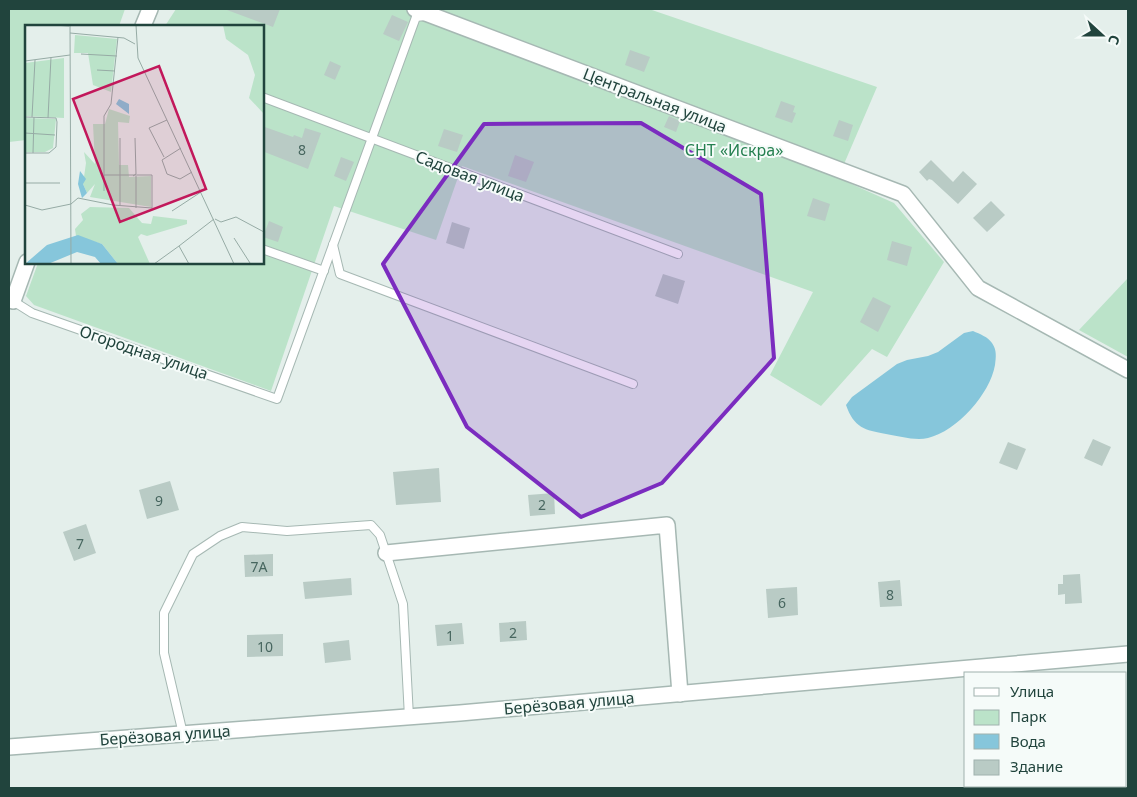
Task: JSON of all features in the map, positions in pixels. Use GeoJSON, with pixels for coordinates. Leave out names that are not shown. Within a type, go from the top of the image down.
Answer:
{"type":"FeatureCollection","features":[{"type":"Feature","properties":{"kind":"street"},"geometry":{"type":"LineString","coordinates":[[143,25],[150,9]]}},
{"type":"Feature","properties":{"kind":"street","name":"Центральная улица"},"geometry":{"type":"LineString","coordinates":[[415,9],[902,194],[978,288],[1128,370]]}},
{"type":"Feature","properties":{"kind":"street"},"geometry":{"type":"LineString","coordinates":[[13,301],[26,264]]}},
{"type":"Feature","properties":{"kind":"street"},"geometry":{"type":"LineString","coordinates":[[386,553],[667,525],[680,694]]}},
{"type":"Feature","properties":{"kind":"street","name":"Берёзовая улица"},"geometry":{"type":"LineString","coordinates":[[9,747],[409,717],[1128,654]]}},
{"type":"Feature","properties":{"kind":"lane"},"geometry":{"type":"LineString","coordinates":[[264,250],[324,271],[416,17],[431,15]]}},
{"type":"Feature","properties":{"kind":"lane","name":"Садовая улица"},"geometry":{"type":"LineString","coordinates":[[264,98],[678,254]]}},
{"type":"Feature","properties":{"kind":"lane"},"geometry":{"type":"LineString","coordinates":[[333,245],[340,274],[634,384]]}},
{"type":"Feature","properties":{"kind":"lane","name":"Огородная улица"},"geometry":{"type":"LineString","coordinates":[[13,301],[32,313],[277,399],[324,271]]}},
{"type":"Feature","properties":{"kind":"lane"},"geometry":{"type":"LineString","coordinates":[[183,734],[164,653],[164,613],[194,554],[220,536],[242,527],[287,531],[371,525],[380,535],[403,604],[409,717]]}},
{"type":"Feature","properties":{"kind":"highlighted area"},"geometry":{"type":"Polygon","coordinates":[[[641,123],[761,194],[774,358],[662,483],[581,517],[467,427],[383,264],[484,124],[641,123]]]}},
{"type":"Feature","properties":{"kind":"green space"},"geometry":{"type":"Polygon","coordinates":[[[9,9],[125,9],[119,25],[25,25],[25,140],[9,142],[9,9]]]}},
{"type":"Feature","properties":{"kind":"green space","name":"СНТ «Искра»"},"geometry":{"type":"Polygon","coordinates":[[[176,9],[649,9],[877,87],[838,178],[894,203],[944,262],[887,357],[872,349],[821,406],[770,375],[813,292],[462,166],[436,240],[334,206],[271,391],[34,305],[26,296],[38,264],[264,264],[264,25],[166,25],[176,9]]]}},
{"type":"Feature","properties":{"kind":"green space"},"geometry":{"type":"Polygon","coordinates":[[[1128,278],[1128,357],[1079,330],[1128,278]]]}},
{"type":"Feature","properties":{"kind":"water"},"geometry":{"type":"Polygon","coordinates":[[[973,331],[986,337],[994,346],[995,365],[992,376],[979,399],[950,428],[928,438],[912,439],[866,429],[853,419],[846,405],[852,397],[897,364],[938,352],[964,333],[973,331]]]}},
{"type":"Feature","properties":{"kind":"building"},"geometry":{"type":"Polygon","coordinates":[[[227,9],[280,9],[273,27],[227,9]]]}},
{"type":"Feature","properties":{"kind":"building"},"geometry":{"type":"Polygon","coordinates":[[[392,15],[408,22],[399,41],[383,34],[392,15]]]}},
{"type":"Feature","properties":{"kind":"building"},"geometry":{"type":"Polygon","coordinates":[[[630,50],[650,57],[644,72],[625,65],[630,50]]]}},
{"type":"Feature","properties":{"kind":"building"},"geometry":{"type":"Polygon","coordinates":[[[330,61],[341,66],[335,80],[324,75],[330,61]]]}},
{"type":"Feature","properties":{"kind":"building"},"geometry":{"type":"Polygon","coordinates":[[[781,101],[795,106],[793,112],[796,113],[792,123],[775,117],[781,101]]]}},
{"type":"Feature","properties":{"kind":"building"},"geometry":{"type":"Polygon","coordinates":[[[669,116],[680,121],[676,132],[664,127],[669,116]]]}},
{"type":"Feature","properties":{"kind":"building"},"geometry":{"type":"Polygon","coordinates":[[[839,120],[853,125],[848,141],[833,136],[839,120]]]}},
{"type":"Feature","properties":{"kind":"building"},"geometry":{"type":"Polygon","coordinates":[[[264,127],[293,137],[294,135],[302,138],[305,128],[321,133],[308,169],[264,152],[264,127]]]}},
{"type":"Feature","properties":{"kind":"building"},"geometry":{"type":"Polygon","coordinates":[[[444,129],[463,135],[457,152],[438,146],[444,129]]]}},
{"type":"Feature","properties":{"kind":"building"},"geometry":{"type":"Polygon","coordinates":[[[515,155],[534,162],[526,182],[508,176],[515,155]]]}},
{"type":"Feature","properties":{"kind":"building"},"geometry":{"type":"Polygon","coordinates":[[[341,157],[354,162],[346,181],[334,176],[341,157]]]}},
{"type":"Feature","properties":{"kind":"building"},"geometry":{"type":"Polygon","coordinates":[[[931,160],[953,182],[963,171],[977,184],[958,204],[932,180],[929,179],[927,181],[919,172],[931,160]]]}},
{"type":"Feature","properties":{"kind":"building"},"geometry":{"type":"Polygon","coordinates":[[[813,198],[830,204],[825,221],[807,216],[813,198]]]}},
{"type":"Feature","properties":{"kind":"building"},"geometry":{"type":"Polygon","coordinates":[[[991,201],[1005,215],[987,232],[973,218],[991,201]]]}},
{"type":"Feature","properties":{"kind":"building"},"geometry":{"type":"Polygon","coordinates":[[[269,221],[283,227],[278,242],[264,237],[269,221]]]}},
{"type":"Feature","properties":{"kind":"building"},"geometry":{"type":"Polygon","coordinates":[[[452,222],[470,228],[464,249],[446,243],[452,222]]]}},
{"type":"Feature","properties":{"kind":"building"},"geometry":{"type":"Polygon","coordinates":[[[892,241],[912,247],[907,266],[887,260],[892,241]]]}},
{"type":"Feature","properties":{"kind":"building"},"geometry":{"type":"Polygon","coordinates":[[[663,274],[685,281],[678,304],[655,296],[663,274]]]}},
{"type":"Feature","properties":{"kind":"building"},"geometry":{"type":"Polygon","coordinates":[[[873,297],[891,306],[878,332],[860,322],[873,297]]]}},
{"type":"Feature","properties":{"kind":"building"},"geometry":{"type":"Polygon","coordinates":[[[1093,439],[1111,447],[1102,466],[1084,458],[1093,439]]]}},
{"type":"Feature","properties":{"kind":"building"},"geometry":{"type":"Polygon","coordinates":[[[1008,442],[1026,449],[1017,470],[999,463],[1008,442]]]}},
{"type":"Feature","properties":{"kind":"building"},"geometry":{"type":"Polygon","coordinates":[[[439,468],[441,502],[396,505],[393,472],[439,468]]]}},
{"type":"Feature","properties":{"kind":"building"},"geometry":{"type":"Polygon","coordinates":[[[170,481],[179,510],[147,519],[139,490],[170,481]]]}},
{"type":"Feature","properties":{"kind":"building"},"geometry":{"type":"Polygon","coordinates":[[[554,493],[555,514],[530,516],[528,495],[554,493]]]}},
{"type":"Feature","properties":{"kind":"building"},"geometry":{"type":"Polygon","coordinates":[[[86,524],[96,553],[74,561],[63,532],[86,524]]]}},
{"type":"Feature","properties":{"kind":"building"},"geometry":{"type":"Polygon","coordinates":[[[273,554],[273,576],[245,577],[244,555],[273,554]]]}},
{"type":"Feature","properties":{"kind":"building"},"geometry":{"type":"Polygon","coordinates":[[[1080,574],[1082,603],[1065,604],[1065,594],[1058,595],[1058,584],[1063,584],[1063,575],[1080,574]]]}},
{"type":"Feature","properties":{"kind":"building"},"geometry":{"type":"Polygon","coordinates":[[[351,578],[352,595],[305,599],[303,582],[351,578]]]}},
{"type":"Feature","properties":{"kind":"building"},"geometry":{"type":"Polygon","coordinates":[[[900,580],[902,606],[880,607],[878,582],[900,580]]]}},
{"type":"Feature","properties":{"kind":"building"},"geometry":{"type":"Polygon","coordinates":[[[797,587],[798,615],[768,618],[766,589],[797,587]]]}},
{"type":"Feature","properties":{"kind":"building"},"geometry":{"type":"Polygon","coordinates":[[[526,621],[527,640],[500,642],[499,623],[526,621]]]}},
{"type":"Feature","properties":{"kind":"building"},"geometry":{"type":"Polygon","coordinates":[[[462,623],[464,644],[437,646],[435,625],[462,623]]]}},
{"type":"Feature","properties":{"kind":"building"},"geometry":{"type":"Polygon","coordinates":[[[283,634],[283,656],[247,657],[247,635],[283,634]]]}},
{"type":"Feature","properties":{"kind":"building"},"geometry":{"type":"Polygon","coordinates":[[[349,640],[351,660],[325,663],[323,643],[349,640]]]}}]}
